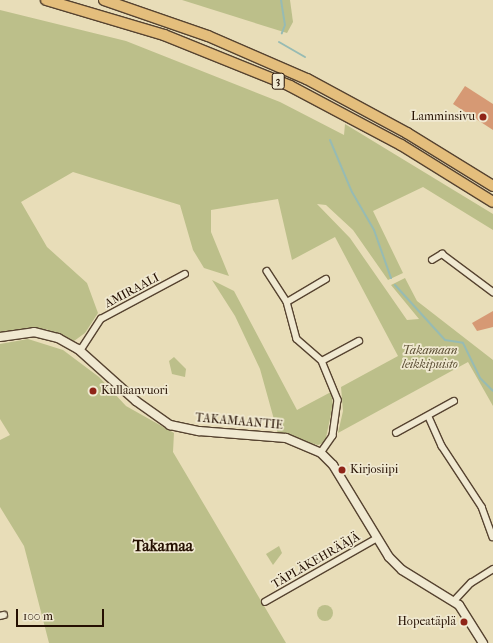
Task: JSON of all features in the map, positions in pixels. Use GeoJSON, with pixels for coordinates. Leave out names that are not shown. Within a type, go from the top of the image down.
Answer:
{"type":"FeatureCollection","features":[{"type":"Feature","properties":{"kind":"highway","name":"3"},"geometry":{"type":"LineString","coordinates":[[46,0],[164,35],[290,86],[401,145],[493,202]]}},
{"type":"Feature","properties":{"kind":"highway","name":"3"},"geometry":{"type":"LineString","coordinates":[[104,0],[208,36],[307,79],[407,133],[493,186]]}},
{"type":"Feature","properties":{"kind":"street"},"geometry":{"type":"LineString","coordinates":[[432,260],[442,254],[493,292]]}},
{"type":"Feature","properties":{"kind":"street"},"geometry":{"type":"LineString","coordinates":[[267,271],[288,302],[297,339],[322,361],[338,400],[338,412],[333,436],[322,453]]}},
{"type":"Feature","properties":{"kind":"street","name":"AMIRAALI"},"geometry":{"type":"LineString","coordinates":[[80,351],[102,319],[184,274]]}},
{"type":"Feature","properties":{"kind":"street"},"geometry":{"type":"LineString","coordinates":[[288,302],[326,279]]}},
{"type":"Feature","properties":{"kind":"street","name":"TAKAMAANTIE"},"geometry":{"type":"LineString","coordinates":[[0,337],[34,332],[58,338],[80,351],[136,401],[170,424],[199,431],[286,438],[322,453],[333,465],[377,538],[402,570],[454,601],[483,643]]}},
{"type":"Feature","properties":{"kind":"street"},"geometry":{"type":"LineString","coordinates":[[322,361],[358,341]]}},
{"type":"Feature","properties":{"kind":"street"},"geometry":{"type":"LineString","coordinates":[[396,433],[429,417],[454,400]]}},
{"type":"Feature","properties":{"kind":"street"},"geometry":{"type":"LineString","coordinates":[[429,417],[442,446],[482,507],[493,537]]}},
{"type":"Feature","properties":{"kind":"street","name":"TÄPLÄKEHRÄÄJÄ"},"geometry":{"type":"LineString","coordinates":[[265,602],[377,538]]}},
{"type":"Feature","properties":{"kind":"street"},"geometry":{"type":"LineString","coordinates":[[454,601],[471,583],[493,569]]}},
{"type":"Feature","properties":{"kind":"green space"},"geometry":{"type":"Polygon","coordinates":[[[182,0],[290,0],[293,22],[287,33],[182,0]]]}},
{"type":"Feature","properties":{"kind":"green space","name":"Takamaan leikkipuisto"},"geometry":{"type":"Polygon","coordinates":[[[0,10],[126,41],[280,102],[344,135],[345,124],[493,214],[493,230],[423,187],[373,211],[403,273],[388,280],[353,230],[326,205],[317,204],[350,238],[407,320],[419,319],[391,285],[405,278],[417,301],[493,360],[493,406],[468,362],[338,433],[343,411],[341,387],[398,356],[335,237],[292,260],[278,199],[211,210],[211,232],[229,276],[204,268],[193,250],[180,205],[73,172],[21,202],[47,247],[87,283],[98,313],[85,333],[74,341],[46,329],[0,334],[0,10]]]}},
{"type":"Feature","properties":{"kind":"green space"},"geometry":{"type":"Polygon","coordinates":[[[212,280],[234,291],[297,410],[331,392],[333,405],[325,442],[318,445],[278,434],[260,369],[235,316],[212,280]]]}},
{"type":"Feature","properties":{"kind":"green space"},"geometry":{"type":"Polygon","coordinates":[[[28,339],[63,350],[99,377],[126,406],[174,433],[173,452],[286,643],[49,643],[24,546],[0,507],[0,440],[10,435],[0,419],[0,344],[28,339]]]}},
{"type":"Feature","properties":{"kind":"green space"},"geometry":{"type":"Polygon","coordinates":[[[174,357],[186,369],[185,377],[172,374],[169,361],[174,357]]]}},
{"type":"Feature","properties":{"kind":"green space"},"geometry":{"type":"Polygon","coordinates":[[[279,546],[282,553],[273,565],[266,554],[279,546]]]}},
{"type":"Feature","properties":{"kind":"green space"},"geometry":{"type":"Polygon","coordinates":[[[325,605],[331,607],[333,613],[331,619],[325,621],[319,619],[317,613],[319,607],[325,605]]]}},
{"type":"Feature","properties":{"kind":"building","name":"Lamminsivu"},"geometry":{"type":"Polygon","coordinates":[[[465,86],[493,104],[493,130],[453,104],[465,86]]]}},
{"type":"Feature","properties":{"kind":"building"},"geometry":{"type":"Polygon","coordinates":[[[493,311],[493,327],[477,331],[472,323],[493,311]]]}},
{"type":"Feature","properties":{"kind":"waterway"},"geometry":{"type":"LineString","coordinates":[[281,0],[285,25],[282,33]]}},
{"type":"Feature","properties":{"kind":"waterway"},"geometry":{"type":"LineString","coordinates":[[279,42],[305,57]]}},
{"type":"Feature","properties":{"kind":"waterway"},"geometry":{"type":"LineString","coordinates":[[330,140],[352,192],[374,230],[391,278]]}},
{"type":"Feature","properties":{"kind":"waterway"},"geometry":{"type":"LineString","coordinates":[[395,285],[445,340],[463,343],[480,378],[493,391]]}},
{"type":"Feature","properties":{"kind":"place","name":"Lamminsivu"},"geometry":{"type":"Point","coordinates":[483,117]}},
{"type":"Feature","properties":{"kind":"place","name":"Kullaanvuori"},"geometry":{"type":"Point","coordinates":[93,391]}},
{"type":"Feature","properties":{"kind":"place","name":"Kirjosiipi"},"geometry":{"type":"Point","coordinates":[342,470]}},
{"type":"Feature","properties":{"kind":"place","name":"Hopeatäplä"},"geometry":{"type":"Point","coordinates":[464,622]}},
{"type":"Feature","properties":{"kind":"district","name":"Takamaa"},"geometry":{"type":"Point","coordinates":[163,546]}}]}
